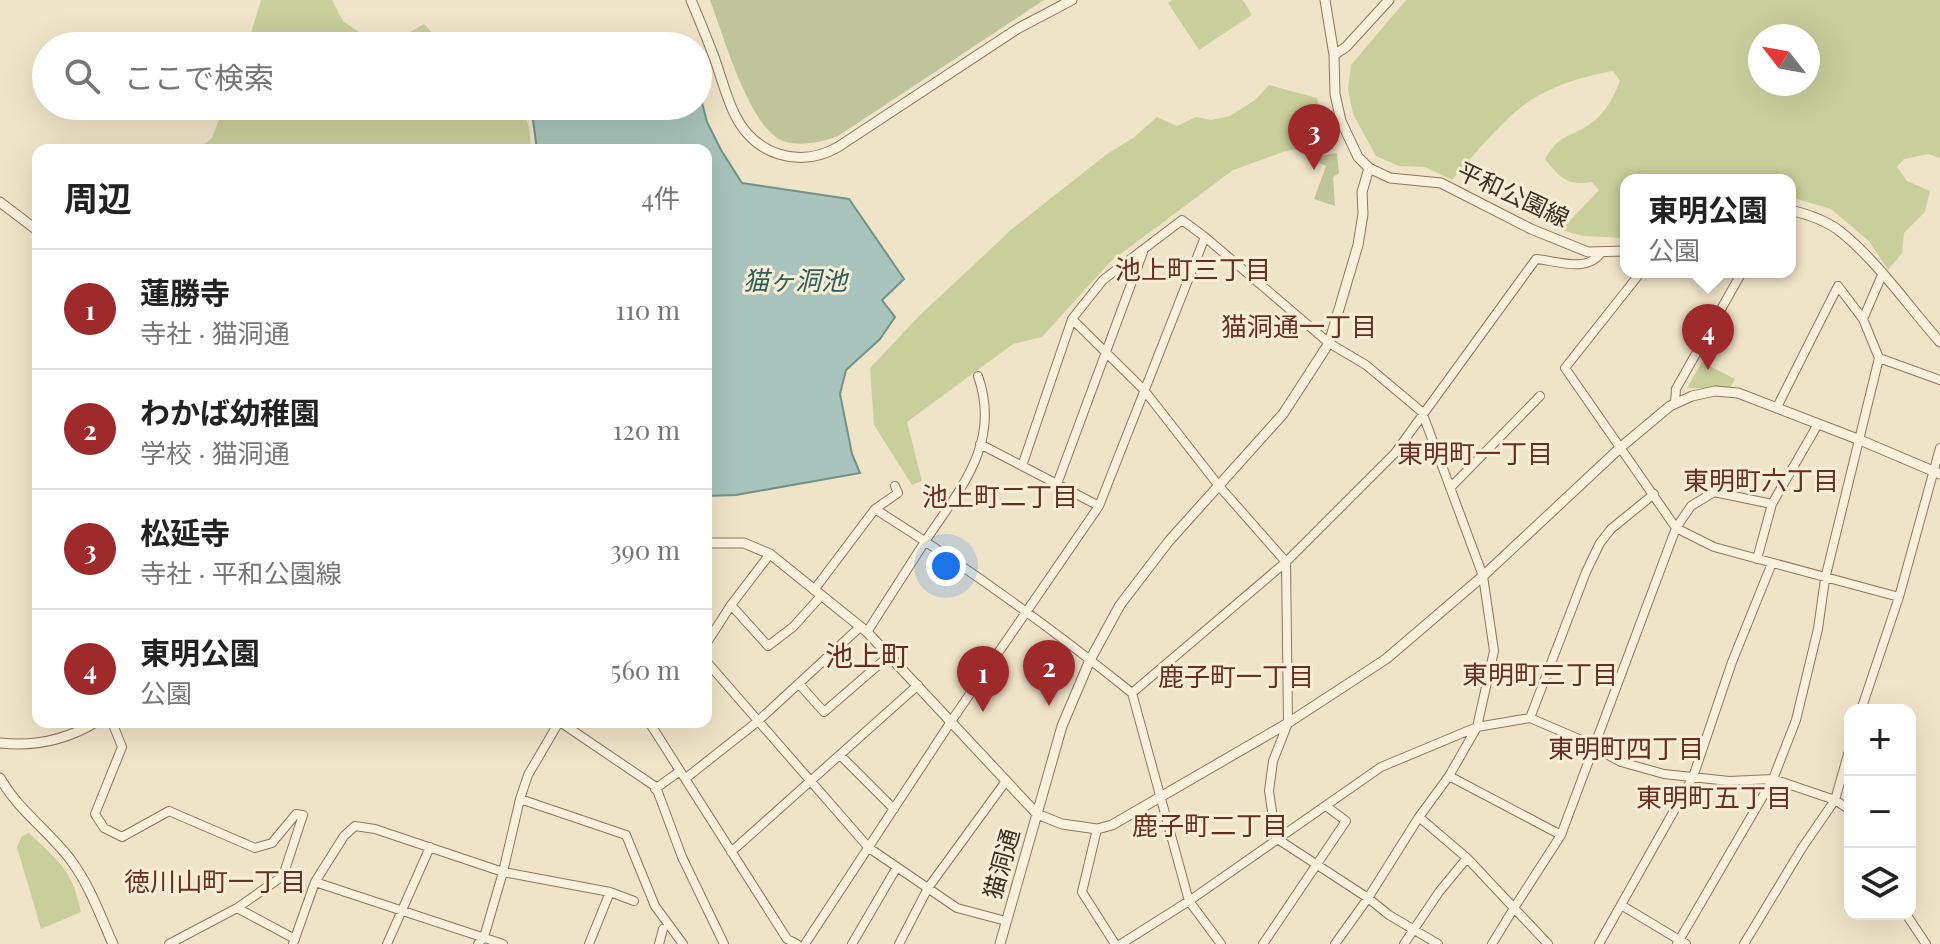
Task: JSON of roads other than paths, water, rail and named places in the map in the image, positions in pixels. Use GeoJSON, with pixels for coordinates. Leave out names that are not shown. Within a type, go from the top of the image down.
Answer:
{"type":"FeatureCollection","features":[{"type":"Feature","properties":{"kind":"street"},"geometry":{"type":"LineString","coordinates":[[691,0],[703,32]]}},
{"type":"Feature","properties":{"kind":"street"},"geometry":{"type":"LineString","coordinates":[[712,55],[735,116],[751,140],[776,155],[811,158],[838,147],[1017,29],[1072,0]]}},
{"type":"Feature","properties":{"kind":"street"},"geometry":{"type":"LineString","coordinates":[[1325,0],[1334,55],[1335,94],[1341,121],[1358,157],[1369,168],[1362,192],[1363,214],[1358,245],[1329,343],[1283,414],[1169,541],[1128,594],[1090,660],[1062,726],[1037,814],[1062,824],[1097,829],[1112,825],[1288,723],[1386,659],[1483,576],[1621,447],[1675,403],[1692,396],[1715,391],[1738,393],[1937,473]]}},
{"type":"Feature","properties":{"kind":"street"},"geometry":{"type":"LineString","coordinates":[[1334,55],[1346,47],[1389,0]]}},
{"type":"Feature","properties":{"kind":"street","name":"平和公園線"},"geometry":{"type":"LineString","coordinates":[[1369,168],[1390,178],[1441,183],[1531,229],[1588,252],[1620,251]]}},
{"type":"Feature","properties":{"kind":"street"},"geometry":{"type":"LineString","coordinates":[[0,202],[32,226]]}},
{"type":"Feature","properties":{"kind":"street"},"geometry":{"type":"LineString","coordinates":[[1796,212],[1839,231],[1940,342]]}},
{"type":"Feature","properties":{"kind":"street"},"geometry":{"type":"LineString","coordinates":[[1022,466],[1072,319],[1103,280],[1182,220],[1329,343],[1366,365],[1422,412],[1483,576],[1494,651],[1477,727],[1449,776],[1335,944]]}},
{"type":"Feature","properties":{"kind":"street"},"geometry":{"type":"LineString","coordinates":[[805,944],[952,720],[1099,506],[1205,237]]}},
{"type":"Feature","properties":{"kind":"street"},"geometry":{"type":"LineString","coordinates":[[1057,484],[1144,249]]}},
{"type":"Feature","properties":{"kind":"street"},"geometry":{"type":"LineString","coordinates":[[1132,693],[1286,562],[1395,453],[1536,259],[1585,265],[1595,261],[1601,253]]}},
{"type":"Feature","properties":{"kind":"street"},"geometry":{"type":"LineString","coordinates":[[1863,319],[1882,275]]}},
{"type":"Feature","properties":{"kind":"street"},"geometry":{"type":"LineString","coordinates":[[1636,278],[1565,368],[1676,528],[1714,547],[1899,597]]}},
{"type":"Feature","properties":{"kind":"street"},"geometry":{"type":"LineString","coordinates":[[1675,403],[1676,389],[1739,278]]}},
{"type":"Feature","properties":{"kind":"street"},"geometry":{"type":"LineString","coordinates":[[1621,905],[1681,943],[1773,779],[1796,720],[1818,629],[1825,579],[1879,358],[1863,319],[1838,286],[1777,407]]}},
{"type":"Feature","properties":{"kind":"street"},"geometry":{"type":"LineString","coordinates":[[1072,319],[1144,390],[1219,486],[1286,562],[1288,723],[1273,761],[1269,791],[1279,840],[1389,915],[1438,944]]}},
{"type":"Feature","properties":{"kind":"street"},"geometry":{"type":"LineString","coordinates":[[1879,358],[1940,380]]}},
{"type":"Feature","properties":{"kind":"street"},"geometry":{"type":"LineString","coordinates":[[654,790],[683,774],[757,722],[864,629],[971,474],[986,408],[978,376]]}},
{"type":"Feature","properties":{"kind":"street"},"geometry":{"type":"LineString","coordinates":[[1450,488],[1540,396]]}},
{"type":"Feature","properties":{"kind":"street"},"geometry":{"type":"LineString","coordinates":[[1757,559],[1772,504],[1818,424]]}},
{"type":"Feature","properties":{"kind":"street"},"geometry":{"type":"LineString","coordinates":[[980,444],[1099,506]]}},
{"type":"Feature","properties":{"kind":"street"},"geometry":{"type":"LineString","coordinates":[[1863,704],[1937,473],[1940,448]]}},
{"type":"Feature","properties":{"kind":"street"},"geometry":{"type":"LineString","coordinates":[[731,605],[768,646],[793,627],[875,509],[898,493],[895,486]]}},
{"type":"Feature","properties":{"kind":"street"},"geometry":{"type":"LineString","coordinates":[[1492,944],[1561,835],[1676,528],[1691,506],[1714,492],[1772,504]]}},
{"type":"Feature","properties":{"kind":"street"},"geometry":{"type":"LineString","coordinates":[[1530,718],[1600,543],[1611,529],[1654,494]]}},
{"type":"Feature","properties":{"kind":"street"},"geometry":{"type":"LineString","coordinates":[[875,509],[1027,613],[1132,693],[1189,901],[1221,944]]}},
{"type":"Feature","properties":{"kind":"street"},"geometry":{"type":"LineString","coordinates":[[712,543],[744,543],[770,554],[712,635]]}},
{"type":"Feature","properties":{"kind":"street","name":"猫洞通"},"geometry":{"type":"LineString","coordinates":[[770,554],[864,629],[1037,814],[1000,944]]}},
{"type":"Feature","properties":{"kind":"street"},"geometry":{"type":"LineString","coordinates":[[1599,944],[1693,777],[1732,662],[1772,563]]}},
{"type":"Feature","properties":{"kind":"street"},"geometry":{"type":"LineString","coordinates":[[799,684],[824,712],[890,655]]}},
{"type":"Feature","properties":{"kind":"street"},"geometry":{"type":"LineString","coordinates":[[712,668],[869,848],[957,908],[1006,921]]}},
{"type":"Feature","properties":{"kind":"street"},"geometry":{"type":"LineString","coordinates":[[731,852],[918,685]]}},
{"type":"Feature","properties":{"kind":"street"},"geometry":{"type":"LineString","coordinates":[[1097,829],[1082,892],[1118,944],[1189,901],[1381,767],[1477,727],[1530,718],[1621,762],[1664,774],[1729,781],[1773,779],[1835,800],[1844,806]]}},
{"type":"Feature","properties":{"kind":"street"},"geometry":{"type":"LineString","coordinates":[[0,743],[29,744],[60,740],[84,728]]}},
{"type":"Feature","properties":{"kind":"street"},"geometry":{"type":"LineString","coordinates":[[114,728],[122,747],[95,814],[104,828],[122,837],[169,811],[255,848],[272,843],[296,814],[303,815],[283,876],[237,908],[169,944]]}},
{"type":"Feature","properties":{"kind":"street"},"geometry":{"type":"LineString","coordinates":[[481,941],[528,775],[556,728]]}},
{"type":"Feature","properties":{"kind":"street"},"geometry":{"type":"LineString","coordinates":[[568,728],[654,790],[724,944]]}},
{"type":"Feature","properties":{"kind":"street"},"geometry":{"type":"LineString","coordinates":[[653,728],[786,942],[797,944]]}},
{"type":"Feature","properties":{"kind":"street"},"geometry":{"type":"LineString","coordinates":[[840,755],[894,809]]}},
{"type":"Feature","properties":{"kind":"street"},"geometry":{"type":"LineString","coordinates":[[1744,944],[1835,800],[1844,768]]}},
{"type":"Feature","properties":{"kind":"street"},"geometry":{"type":"LineString","coordinates":[[1449,776],[1561,835]]}},
{"type":"Feature","properties":{"kind":"street"},"geometry":{"type":"LineString","coordinates":[[0,778],[11,797],[69,857],[83,878],[113,944]]}},
{"type":"Feature","properties":{"kind":"street"},"geometry":{"type":"LineString","coordinates":[[899,944],[928,888],[1006,781]]}},
{"type":"Feature","properties":{"kind":"street"},"geometry":{"type":"LineString","coordinates":[[520,799],[626,835],[655,906],[683,944]]}},
{"type":"Feature","properties":{"kind":"street"},"geometry":{"type":"LineString","coordinates":[[1263,944],[1346,821],[1326,806]]}},
{"type":"Feature","properties":{"kind":"street"},"geometry":{"type":"LineString","coordinates":[[1419,817],[1467,858],[1548,944]]}},
{"type":"Feature","properties":{"kind":"street"},"geometry":{"type":"LineString","coordinates":[[237,908],[294,942],[315,882],[344,836],[355,826],[375,829],[503,872],[610,892],[634,901]]}},
{"type":"Feature","properties":{"kind":"street"},"geometry":{"type":"LineString","coordinates":[[387,944],[430,847]]}},
{"type":"Feature","properties":{"kind":"street"},"geometry":{"type":"LineString","coordinates":[[1404,944],[1439,892],[1467,858]]}},
{"type":"Feature","properties":{"kind":"street"},"geometry":{"type":"LineString","coordinates":[[852,944],[897,867]]}},
{"type":"Feature","properties":{"kind":"street"},"geometry":{"type":"LineString","coordinates":[[315,882],[481,941],[503,944]]}},
{"type":"Feature","properties":{"kind":"street"},"geometry":{"type":"LineString","coordinates":[[589,944],[610,892]]}},
{"type":"Feature","properties":{"kind":"street"},"geometry":{"type":"LineString","coordinates":[[1910,920],[1926,944]]}},
{"type":"Feature","properties":{"kind":"street"},"geometry":{"type":"LineString","coordinates":[[659,944],[663,929]]}},
{"type":"Feature","properties":{"kind":"water","name":"猫ヶ洞池"},"geometry":{"type":"Polygon","coordinates":[[[533,120],[706,120],[742,183],[849,199],[904,279],[882,300],[895,317],[880,339],[846,370],[840,394],[852,454],[860,473],[736,495],[712,496],[712,144],[536,144],[533,120]]]}},
{"type":"Feature","properties":{"kind":"place","name":"松延寺"},"geometry":{"type":"Point","coordinates":[1314,170]}},
{"type":"Feature","properties":{"kind":"place","name":"東明公園"},"geometry":{"type":"Point","coordinates":[1708,370]}},
{"type":"Feature","properties":{"kind":"place","name":"わかば幼稚園"},"geometry":{"type":"Point","coordinates":[1049,706]}},
{"type":"Feature","properties":{"kind":"place","name":"蓮勝寺"},"geometry":{"type":"Point","coordinates":[983,712]}},
{"type":"Feature","properties":{"kind":"district","name":"池上町三丁目"},"geometry":{"type":"Point","coordinates":[1193,270]}},
{"type":"Feature","properties":{"kind":"district","name":"猫洞通一丁目"},"geometry":{"type":"Point","coordinates":[1299,327]}},
{"type":"Feature","properties":{"kind":"district","name":"東明町一丁目"},"geometry":{"type":"Point","coordinates":[1475,454]}},
{"type":"Feature","properties":{"kind":"district","name":"東明町六丁目"},"geometry":{"type":"Point","coordinates":[1761,481]}},
{"type":"Feature","properties":{"kind":"district","name":"池上町二丁目"},"geometry":{"type":"Point","coordinates":[1000,497]}},
{"type":"Feature","properties":{"kind":"district","name":"池上町"},"geometry":{"type":"Point","coordinates":[867,656]}},
{"type":"Feature","properties":{"kind":"district","name":"東明町三丁目"},"geometry":{"type":"Point","coordinates":[1540,675]}},
{"type":"Feature","properties":{"kind":"district","name":"鹿子町一丁目"},"geometry":{"type":"Point","coordinates":[1236,677]}},
{"type":"Feature","properties":{"kind":"district","name":"東明町四丁目"},"geometry":{"type":"Point","coordinates":[1626,749]}},
{"type":"Feature","properties":{"kind":"district","name":"東明町五丁目"},"geometry":{"type":"Point","coordinates":[1714,798]}},
{"type":"Feature","properties":{"kind":"district","name":"鹿子町二丁目"},"geometry":{"type":"Point","coordinates":[1210,826]}},
{"type":"Feature","properties":{"kind":"district","name":"徳川山町一丁目"},"geometry":{"type":"Point","coordinates":[215,882]}}]}
